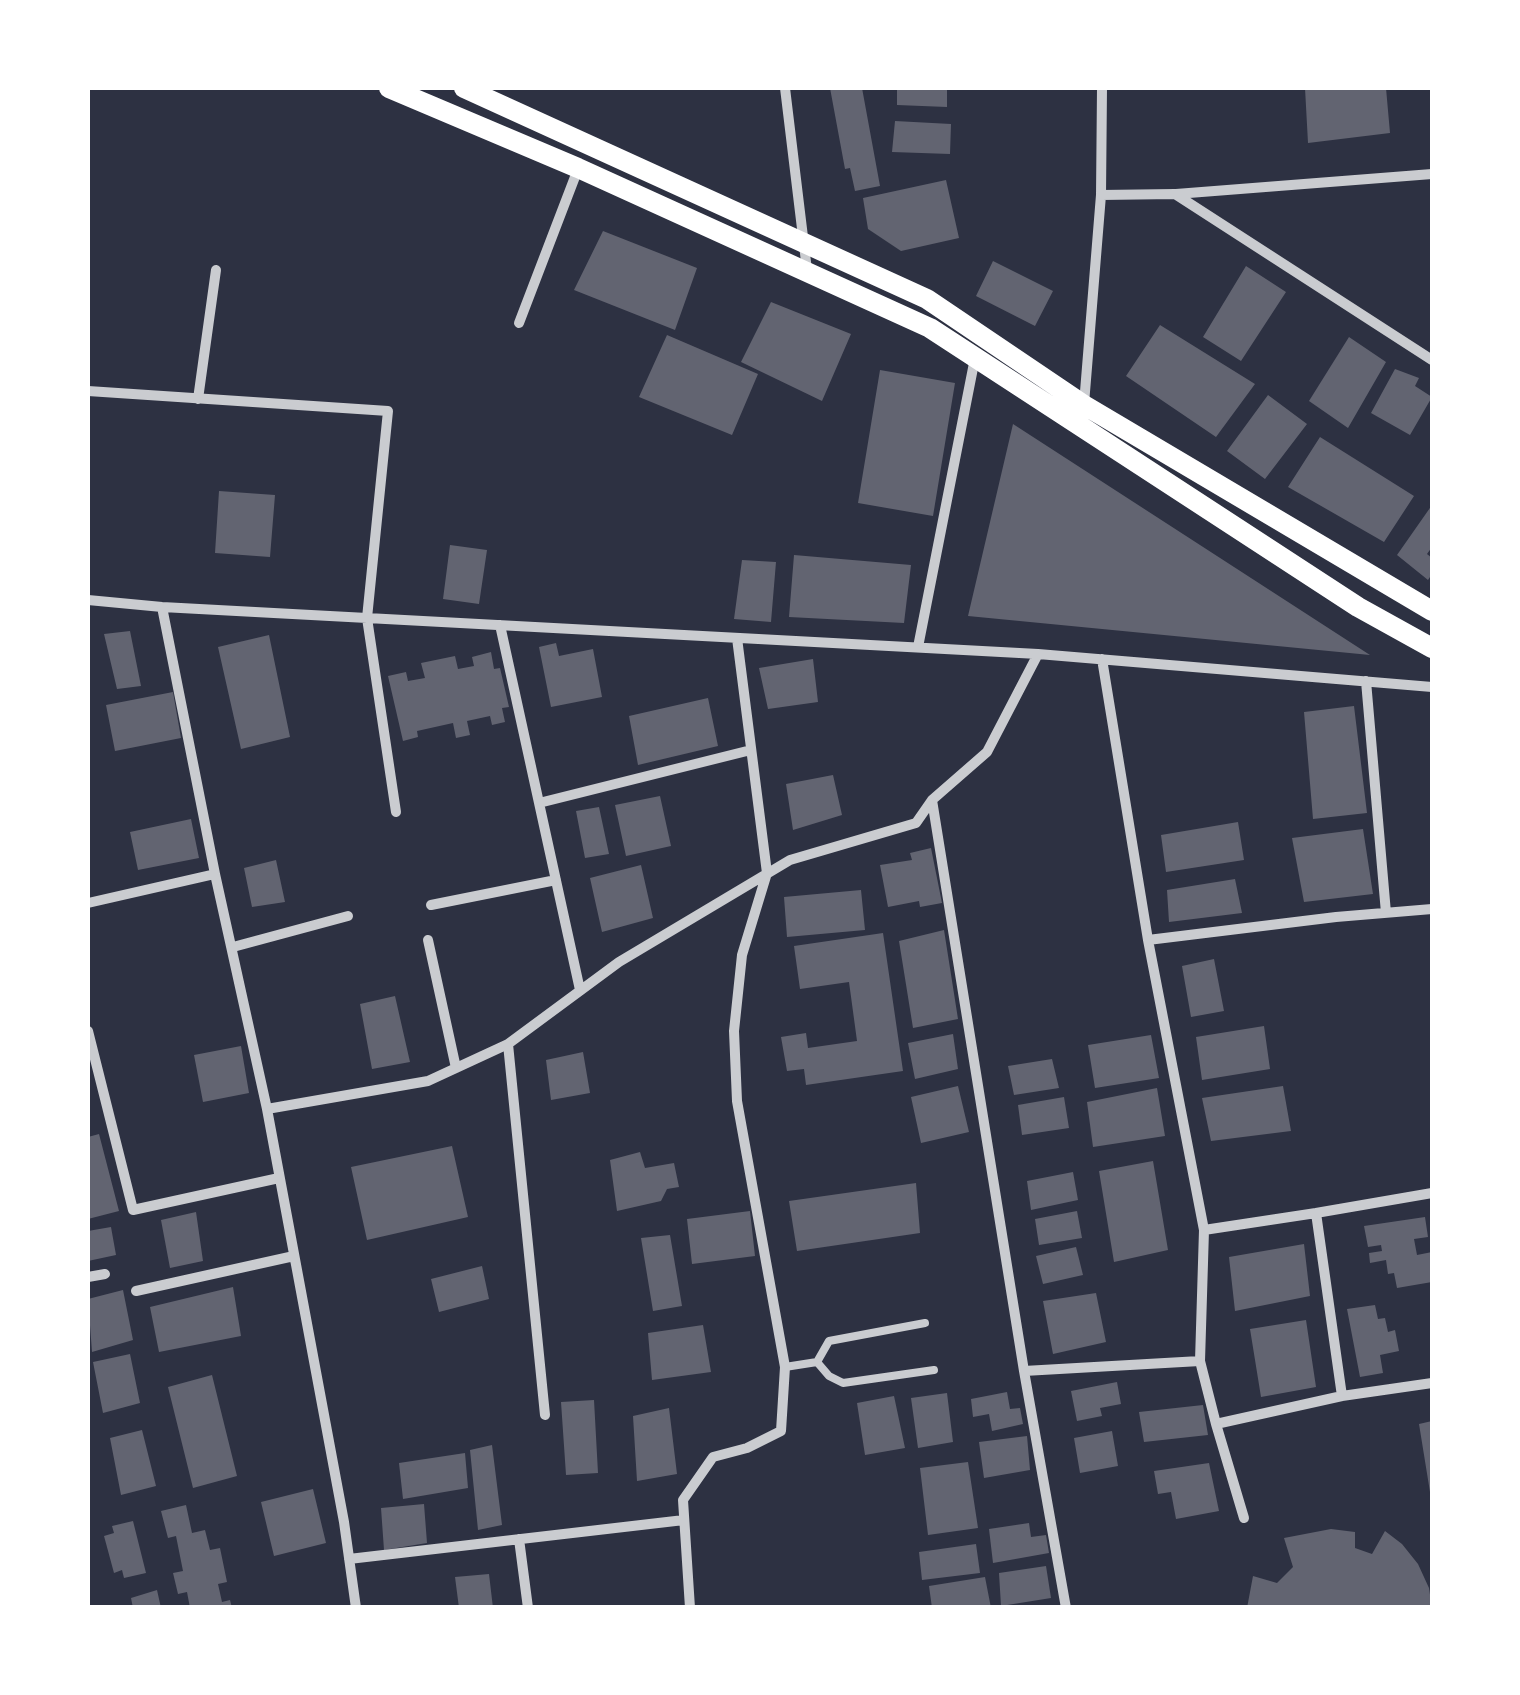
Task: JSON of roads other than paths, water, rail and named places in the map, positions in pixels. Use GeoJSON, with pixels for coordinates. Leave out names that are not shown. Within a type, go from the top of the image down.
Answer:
{"type":"FeatureCollection","features":[{"type":"Feature","properties":{"kind":"main road"},"geometry":{"type":"LineString","coordinates":[[389,88],[578,168],[930,328],[1358,607],[1432,648]]}},
{"type":"Feature","properties":{"kind":"main road"},"geometry":{"type":"LineString","coordinates":[[464,88],[926,299],[1084,405],[1432,611]]}},
{"type":"Feature","properties":{"kind":"street"},"geometry":{"type":"LineString","coordinates":[[785,88],[807,272]]}},
{"type":"Feature","properties":{"kind":"street"},"geometry":{"type":"LineString","coordinates":[[1084,405],[1101,195],[1102,88]]}},
{"type":"Feature","properties":{"kind":"street"},"geometry":{"type":"LineString","coordinates":[[519,323],[578,168]]}},
{"type":"Feature","properties":{"kind":"street"},"geometry":{"type":"LineString","coordinates":[[1101,195],[1175,194],[1432,174]]}},
{"type":"Feature","properties":{"kind":"street"},"geometry":{"type":"LineString","coordinates":[[1175,194],[1432,360]]}},
{"type":"Feature","properties":{"kind":"street"},"geometry":{"type":"LineString","coordinates":[[198,399],[216,270]]}},
{"type":"Feature","properties":{"kind":"street"},"geometry":{"type":"LineString","coordinates":[[918,647],[975,357]]}},
{"type":"Feature","properties":{"kind":"street"},"geometry":{"type":"LineString","coordinates":[[88,392],[388,411],[366,618],[396,812]]}},
{"type":"Feature","properties":{"kind":"street"},"geometry":{"type":"LineString","coordinates":[[88,600],[1038,654],[1432,687]]}},
{"type":"Feature","properties":{"kind":"street"},"geometry":{"type":"LineString","coordinates":[[162,607],[267,1109],[356,1608]]}},
{"type":"Feature","properties":{"kind":"street"},"geometry":{"type":"LineString","coordinates":[[500,625],[580,990]]}},
{"type":"Feature","properties":{"kind":"street"},"geometry":{"type":"LineString","coordinates":[[690,1608],[683,1500],[713,1458],[747,1448],[781,1430],[785,1366],[737,1101],[734,1031],[742,955],[767,874],[737,638]]}},
{"type":"Feature","properties":{"kind":"street"},"geometry":{"type":"LineString","coordinates":[[267,1109],[428,1081],[508,1044],[619,962],[790,860],[916,824],[932,800],[987,752],[1038,654]]}},
{"type":"Feature","properties":{"kind":"street"},"geometry":{"type":"LineString","coordinates":[[1102,659],[1148,940],[1204,1230],[1200,1360],[1244,1518]]}},
{"type":"Feature","properties":{"kind":"street"},"geometry":{"type":"LineString","coordinates":[[1366,681],[1386,913]]}},
{"type":"Feature","properties":{"kind":"street"},"geometry":{"type":"LineString","coordinates":[[539,803],[751,750]]}},
{"type":"Feature","properties":{"kind":"street"},"geometry":{"type":"LineString","coordinates":[[932,800],[1066,1608]]}},
{"type":"Feature","properties":{"kind":"street"},"geometry":{"type":"LineString","coordinates":[[88,903],[215,874]]}},
{"type":"Feature","properties":{"kind":"street"},"geometry":{"type":"LineString","coordinates":[[431,905],[556,880]]}},
{"type":"Feature","properties":{"kind":"street"},"geometry":{"type":"LineString","coordinates":[[1148,940],[1432,909]]}},
{"type":"Feature","properties":{"kind":"street"},"geometry":{"type":"LineString","coordinates":[[233,947],[348,916]]}},
{"type":"Feature","properties":{"kind":"street"},"geometry":{"type":"LineString","coordinates":[[428,940],[456,1068]]}},
{"type":"Feature","properties":{"kind":"street"},"geometry":{"type":"LineString","coordinates":[[88,1031],[133,1210],[279,1178]]}},
{"type":"Feature","properties":{"kind":"street"},"geometry":{"type":"LineString","coordinates":[[508,1044],[545,1415]]}},
{"type":"Feature","properties":{"kind":"street"},"geometry":{"type":"LineString","coordinates":[[1204,1230],[1432,1193]]}},
{"type":"Feature","properties":{"kind":"street"},"geometry":{"type":"LineString","coordinates":[[1316,1213],[1342,1396]]}},
{"type":"Feature","properties":{"kind":"street"},"geometry":{"type":"LineString","coordinates":[[136,1291],[294,1256]]}},
{"type":"Feature","properties":{"kind":"street"},"geometry":{"type":"LineString","coordinates":[[88,1277],[105,1274]]}},
{"type":"Feature","properties":{"kind":"street"},"geometry":{"type":"LineString","coordinates":[[1024,1371],[1200,1360]]}},
{"type":"Feature","properties":{"kind":"street"},"geometry":{"type":"LineString","coordinates":[[1216,1424],[1342,1396],[1432,1383]]}},
{"type":"Feature","properties":{"kind":"street"},"geometry":{"type":"LineString","coordinates":[[349,1559],[684,1520]]}},
{"type":"Feature","properties":{"kind":"street"},"geometry":{"type":"LineString","coordinates":[[519,1539],[528,1608]]}},
{"type":"Feature","properties":{"kind":"lane"},"geometry":{"type":"LineString","coordinates":[[817,1362],[829,1341],[925,1323]]}},
{"type":"Feature","properties":{"kind":"lane"},"geometry":{"type":"LineString","coordinates":[[785,1366],[817,1362]]}},
{"type":"Feature","properties":{"kind":"lane"},"geometry":{"type":"LineString","coordinates":[[817,1362],[842,1383],[934,1370]]}}]}
